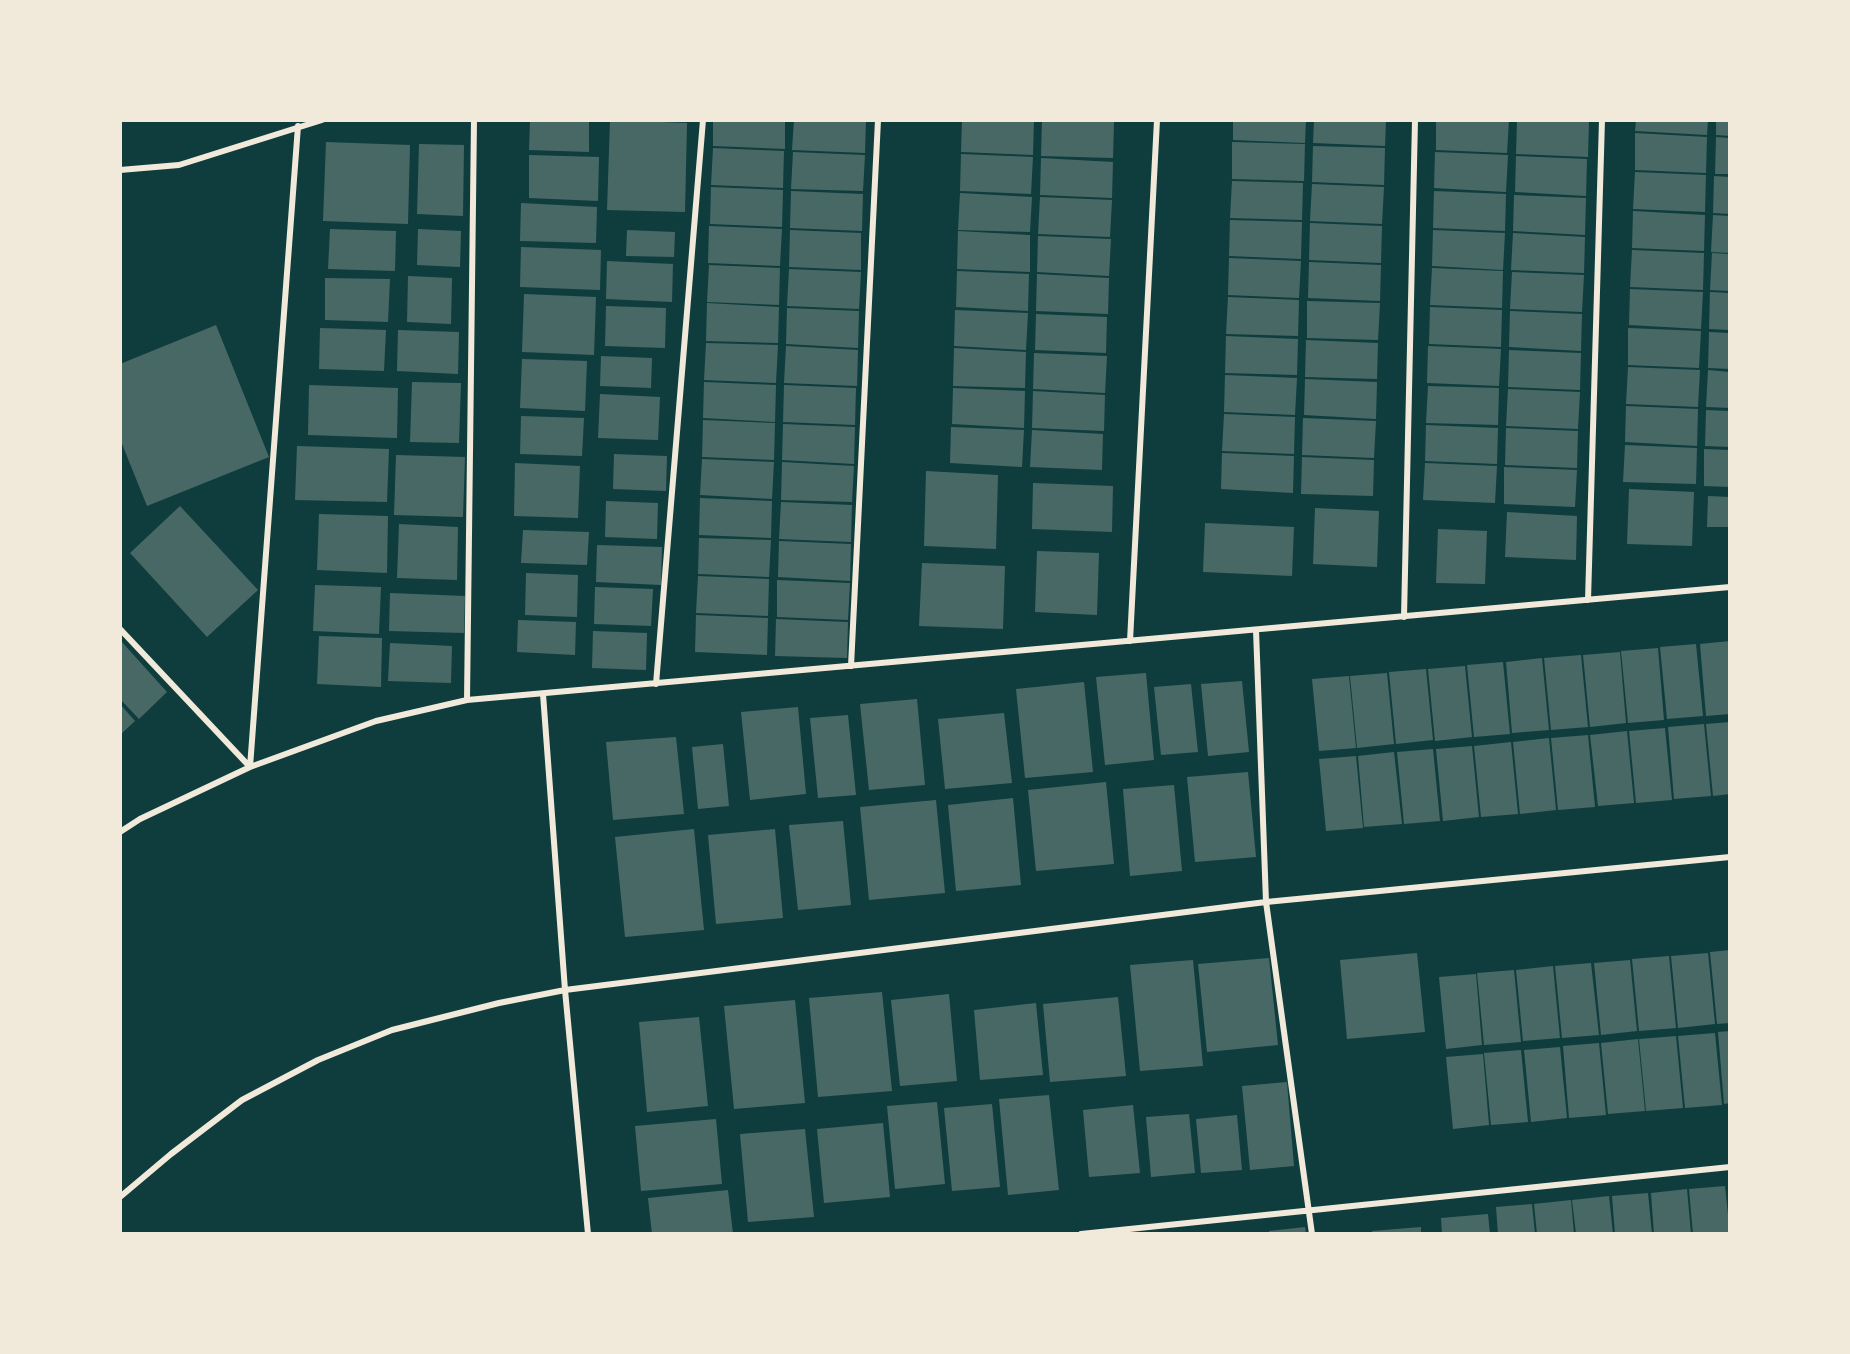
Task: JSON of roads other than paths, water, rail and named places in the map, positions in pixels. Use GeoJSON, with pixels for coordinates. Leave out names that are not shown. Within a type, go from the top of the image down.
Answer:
{"type":"FeatureCollection","features":[{"type":"Feature","properties":{"kind":"street"},"geometry":{"type":"LineString","coordinates":[[120,170],[179,165],[322,120]]}},
{"type":"Feature","properties":{"kind":"street"},"geometry":{"type":"LineString","coordinates":[[467,700],[474,120]]}},
{"type":"Feature","properties":{"kind":"street"},"geometry":{"type":"LineString","coordinates":[[656,684],[703,120]]}},
{"type":"Feature","properties":{"kind":"street"},"geometry":{"type":"LineString","coordinates":[[851,666],[878,120]]}},
{"type":"Feature","properties":{"kind":"street"},"geometry":{"type":"LineString","coordinates":[[1130,641],[1157,120]]}},
{"type":"Feature","properties":{"kind":"street"},"geometry":{"type":"LineString","coordinates":[[1404,617],[1415,120]]}},
{"type":"Feature","properties":{"kind":"street"},"geometry":{"type":"LineString","coordinates":[[1588,600],[1602,120]]}},
{"type":"Feature","properties":{"kind":"street"},"geometry":{"type":"LineString","coordinates":[[250,767],[298,126]]}},
{"type":"Feature","properties":{"kind":"street"},"geometry":{"type":"LineString","coordinates":[[120,832],[140,819],[250,767],[376,721],[467,700],[1730,587]]}},
{"type":"Feature","properties":{"kind":"street"},"geometry":{"type":"LineString","coordinates":[[120,629],[250,767]]}},
{"type":"Feature","properties":{"kind":"street"},"geometry":{"type":"LineString","coordinates":[[1256,630],[1266,902],[1312,1234]]}},
{"type":"Feature","properties":{"kind":"street"},"geometry":{"type":"LineString","coordinates":[[543,694],[565,990],[588,1234]]}},
{"type":"Feature","properties":{"kind":"street"},"geometry":{"type":"LineString","coordinates":[[120,1197],[171,1154],[243,1100],[318,1060],[392,1030],[499,1003],[565,990],[1266,902],[1730,857]]}},
{"type":"Feature","properties":{"kind":"street"},"geometry":{"type":"LineString","coordinates":[[1081,1234],[1730,1167]]}}]}
